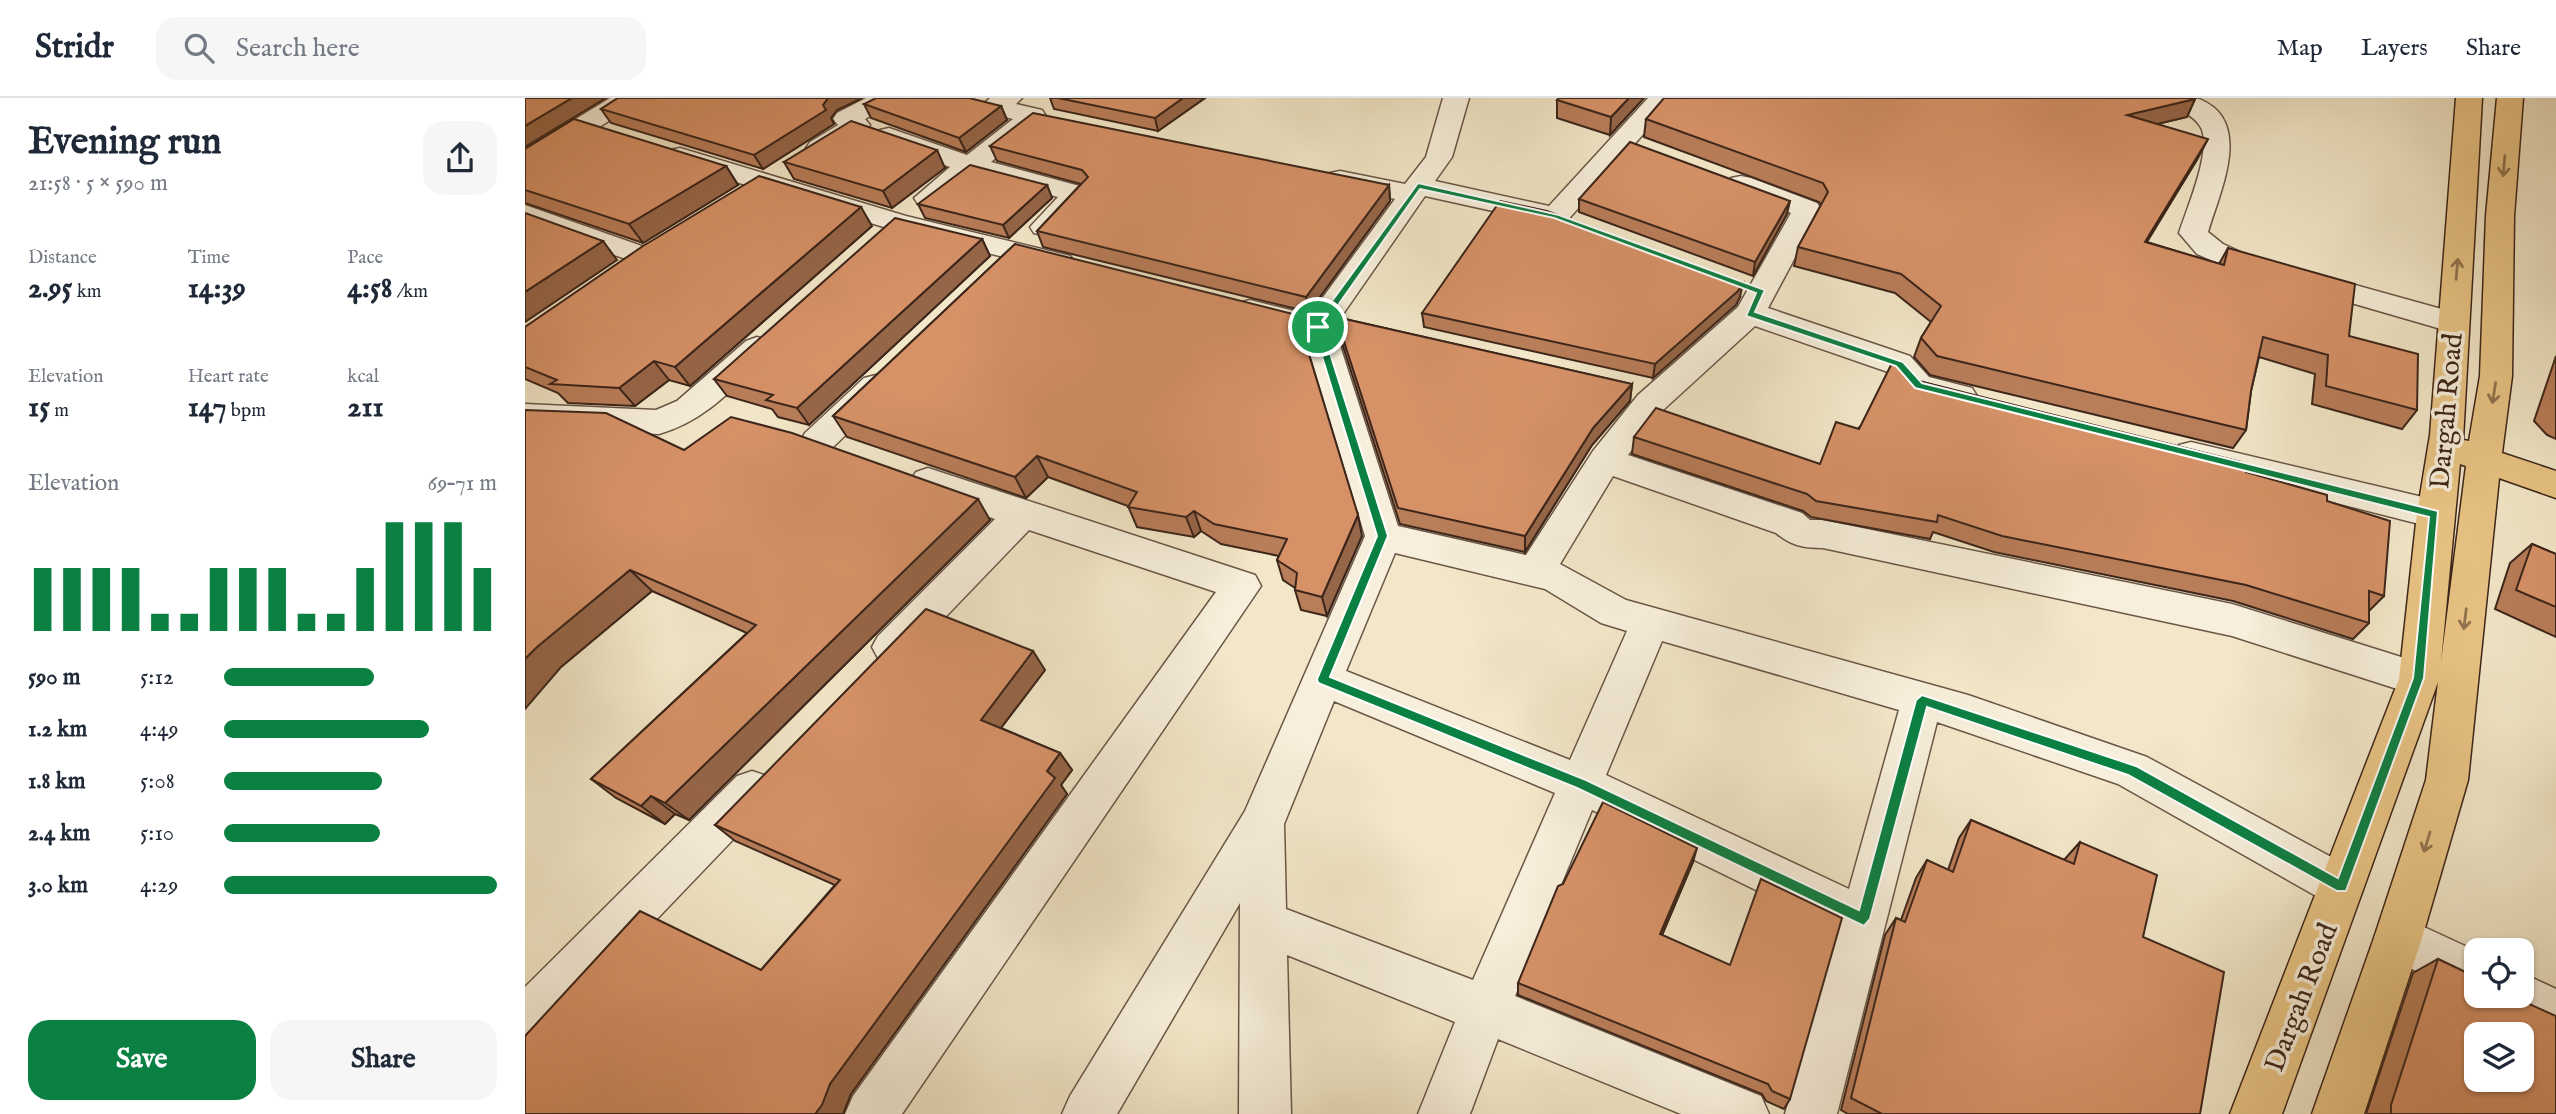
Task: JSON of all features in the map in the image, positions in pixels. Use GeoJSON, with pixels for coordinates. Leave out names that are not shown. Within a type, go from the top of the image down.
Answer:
{"type":"FeatureCollection","features":[{"type":"Feature","properties":{"kind":"main road","name":"Dargah Road"},"geometry":{"type":"LineString","coordinates":[[2256,1114],[2419,678],[2435,514],[2443,472],[2469,98]]}},
{"type":"Feature","properties":{"kind":"main road","name":"Dargah Road"},"geometry":{"type":"LineString","coordinates":[[2338,1114],[2447,780],[2496,376],[2500,216],[2510,98]]}},
{"type":"Feature","properties":{"kind":"main road"},"geometry":{"type":"LineString","coordinates":[[2444,446],[2556,485]]}},
{"type":"Feature","properties":{"kind":"street"},"geometry":{"type":"LineString","coordinates":[[525,162],[628,98]]}},
{"type":"Feature","properties":{"kind":"street"},"geometry":{"type":"LineString","coordinates":[[885,98],[846,118],[857,125],[970,165],[1077,194],[1009,262]]}},
{"type":"Feature","properties":{"kind":"street"},"geometry":{"type":"LineString","coordinates":[[1088,1114],[1262,824],[1383,536],[1331,323],[1415,190],[1439,157],[1456,98]]}},
{"type":"Feature","properties":{"kind":"street"},"geometry":{"type":"LineString","coordinates":[[1317,174],[1415,190],[1569,221],[1637,146],[1662,98]]}},
{"type":"Feature","properties":{"kind":"street"},"geometry":{"type":"LineString","coordinates":[[2179,98],[2200,110],[2211,122],[2217,135],[2215,152],[2193,233],[2201,244],[2212,252],[2237,261],[2452,322]]}},
{"type":"Feature","properties":{"kind":"street"},"geometry":{"type":"LineString","coordinates":[[991,102],[1033,116],[1060,121]]}},
{"type":"Feature","properties":{"kind":"street"},"geometry":{"type":"LineString","coordinates":[[867,249],[897,222],[1033,116]]}},
{"type":"Feature","properties":{"kind":"street"},"geometry":{"type":"LineString","coordinates":[[581,125],[633,142],[752,189],[897,222],[1009,262],[1094,271]]}},
{"type":"Feature","properties":{"kind":"street"},"geometry":{"type":"LineString","coordinates":[[752,189],[857,125]]}},
{"type":"Feature","properties":{"kind":"street"},"geometry":{"type":"LineString","coordinates":[[1535,572],[1605,460],[1650,402],[1749,296],[1807,209],[1716,175]]}},
{"type":"Feature","properties":{"kind":"street"},"geometry":{"type":"LineString","coordinates":[[525,214],[646,257]]}},
{"type":"Feature","properties":{"kind":"street"},"geometry":{"type":"LineString","coordinates":[[1749,296],[1899,364],[1919,386],[1986,403]]}},
{"type":"Feature","properties":{"kind":"street"},"geometry":{"type":"LineString","coordinates":[[1224,304],[1331,323]]}},
{"type":"Feature","properties":{"kind":"street"},"geometry":{"type":"LineString","coordinates":[[525,416],[659,422],[689,409],[775,331]]}},
{"type":"Feature","properties":{"kind":"street"},"geometry":{"type":"LineString","coordinates":[[855,456],[804,439],[898,366]]}},
{"type":"Feature","properties":{"kind":"street"},"geometry":{"type":"LineString","coordinates":[[1620,384],[1660,394]]}},
{"type":"Feature","properties":{"kind":"street"},"geometry":{"type":"LineString","coordinates":[[689,409],[727,419]]}},
{"type":"Feature","properties":{"kind":"street"},"geometry":{"type":"LineString","coordinates":[[2163,447],[2435,514]]}},
{"type":"Feature","properties":{"kind":"street"},"geometry":{"type":"LineString","coordinates":[[1605,460],[1789,523],[1802,534],[1823,534],[2232,620],[2419,678]]}},
{"type":"Feature","properties":{"kind":"street"},"geometry":{"type":"LineString","coordinates":[[871,1114],[1242,586],[1021,514],[894,469]]}},
{"type":"Feature","properties":{"kind":"street"},"geometry":{"type":"LineString","coordinates":[[866,674],[1021,514]]}},
{"type":"Feature","properties":{"kind":"street"},"geometry":{"type":"LineString","coordinates":[[1383,536],[1555,577],[1615,612],[1922,700],[2132,770],[2341,887]]}},
{"type":"Feature","properties":{"kind":"street"},"geometry":{"type":"LineString","coordinates":[[1444,1114],[1485,1009],[1650,622]]}},
{"type":"Feature","properties":{"kind":"street"},"geometry":{"type":"LineString","coordinates":[[1323,679],[1581,784],[1864,919]]}},
{"type":"Feature","properties":{"kind":"street"},"geometry":{"type":"LineString","coordinates":[[1811,1114],[1922,700]]}},
{"type":"Feature","properties":{"kind":"street"},"geometry":{"type":"LineString","coordinates":[[525,1022],[778,763]]}},
{"type":"Feature","properties":{"kind":"street"},"geometry":{"type":"LineString","coordinates":[[1262,824],[1265,1114]]}},
{"type":"Feature","properties":{"kind":"street"},"geometry":{"type":"LineString","coordinates":[[1263,923],[1485,1009],[1742,1114]]}},
{"type":"Feature","properties":{"kind":"street"},"geometry":{"type":"LineString","coordinates":[[2397,938],[2464,970]]}},
{"type":"Feature","properties":{"kind":"street"},"geometry":{"type":"LineString","coordinates":[[2534,1004],[2556,1014]]}},
{"type":"Feature","properties":{"kind":"building"},"geometry":{"type":"Polygon","coordinates":[[[525,98],[572,98],[525,126],[525,98]]]}},
{"type":"Feature","properties":{"kind":"building"},"geometry":{"type":"Polygon","coordinates":[[[618,98],[828,98],[823,105],[826,110],[754,155],[601,109],[618,98]]]}},
{"type":"Feature","properties":{"kind":"building"},"geometry":{"type":"Polygon","coordinates":[[[876,98],[969,98],[1001,106],[959,138],[864,104],[876,98]]]}},
{"type":"Feature","properties":{"kind":"building"},"geometry":{"type":"Polygon","coordinates":[[[1058,98],[1183,98],[1155,118],[1058,98]]]}},
{"type":"Feature","properties":{"kind":"building"},"geometry":{"type":"Polygon","coordinates":[[[1629,98],[1611,117],[1557,100],[1629,98]]]}},
{"type":"Feature","properties":{"kind":"building"},"geometry":{"type":"Polygon","coordinates":[[[1664,98],[2195,98],[2127,115],[2208,139],[2145,242],[2224,265],[2228,248],[2355,284],[2349,336],[2418,354],[2417,410],[2326,386],[2328,355],[2263,337],[2246,430],[1937,356],[1921,338],[1941,306],[1901,274],[1798,247],[1828,192],[1823,183],[1646,119],[1664,98]]]}},
{"type":"Feature","properties":{"kind":"building"},"geometry":{"type":"Polygon","coordinates":[[[1033,113],[1389,185],[1306,297],[1037,231],[1088,177],[1082,170],[990,146],[1033,113]]]}},
{"type":"Feature","properties":{"kind":"building"},"geometry":{"type":"Polygon","coordinates":[[[574,119],[726,166],[629,224],[525,190],[525,149],[574,119]]]}},
{"type":"Feature","properties":{"kind":"building"},"geometry":{"type":"Polygon","coordinates":[[[851,121],[937,150],[883,191],[784,162],[851,121]]]}},
{"type":"Feature","properties":{"kind":"building"},"geometry":{"type":"Polygon","coordinates":[[[1630,142],[1790,201],[1755,262],[1579,199],[1630,142]]]}},
{"type":"Feature","properties":{"kind":"building"},"geometry":{"type":"Polygon","coordinates":[[[970,165],[1047,185],[1003,225],[918,204],[970,165]]]}},
{"type":"Feature","properties":{"kind":"building"},"geometry":{"type":"Polygon","coordinates":[[[759,176],[861,207],[675,367],[654,361],[619,388],[550,384],[557,380],[525,367],[525,327],[643,246],[759,176]]]}},
{"type":"Feature","properties":{"kind":"building"},"geometry":{"type":"Polygon","coordinates":[[[1500,201],[1547,211],[1743,283],[1738,291],[1655,364],[1422,313],[1500,201]]]}},
{"type":"Feature","properties":{"kind":"building"},"geometry":{"type":"Polygon","coordinates":[[[525,213],[603,241],[525,292],[525,213]]]}},
{"type":"Feature","properties":{"kind":"building"},"geometry":{"type":"Polygon","coordinates":[[[895,218],[982,239],[797,408],[766,400],[773,395],[714,379],[895,218]]]}},
{"type":"Feature","properties":{"kind":"building"},"geometry":{"type":"Polygon","coordinates":[[[1015,244],[1297,315],[1358,515],[1322,597],[1295,590],[1297,573],[1277,560],[1287,539],[1214,524],[1194,511],[1186,517],[1128,507],[1137,492],[1037,456],[1015,477],[833,416],[1015,244]]]}},
{"type":"Feature","properties":{"kind":"building"},"geometry":{"type":"Polygon","coordinates":[[[1336,317],[1632,384],[1593,428],[1525,536],[1398,508],[1336,317]]]}},
{"type":"Feature","properties":{"kind":"building"},"geometry":{"type":"Polygon","coordinates":[[[1892,363],[1899,365],[1911,379],[2241,462],[2240,467],[2247,468],[2246,472],[2327,495],[2327,501],[2390,521],[2384,596],[2369,591],[2369,623],[2246,585],[2002,536],[1938,515],[1937,522],[1816,501],[1807,494],[1634,437],[1656,408],[1820,464],[1836,422],[1859,429],[1892,363]]]}},
{"type":"Feature","properties":{"kind":"building"},"geometry":{"type":"Polygon","coordinates":[[[525,410],[606,413],[684,450],[731,417],[792,433],[978,499],[665,803],[651,796],[641,806],[591,779],[756,625],[630,570],[525,659],[525,410]]]}},
{"type":"Feature","properties":{"kind":"building"},"geometry":{"type":"Polygon","coordinates":[[[2532,544],[2556,554],[2556,607],[2516,590],[2532,544]]]}},
{"type":"Feature","properties":{"kind":"building"},"geometry":{"type":"Polygon","coordinates":[[[926,609],[1033,651],[981,720],[1060,753],[1047,771],[1055,778],[830,1084],[822,1105],[815,1114],[525,1114],[525,1036],[640,911],[761,970],[840,880],[715,825],[926,609]]]}},
{"type":"Feature","properties":{"kind":"building"},"geometry":{"type":"Polygon","coordinates":[[[1603,802],[1697,848],[1660,934],[1730,965],[1761,879],[1842,918],[1790,1099],[1772,1091],[1768,1084],[1518,983],[1558,886],[1563,884],[1603,802]]]}},
{"type":"Feature","properties":{"kind":"building"},"geometry":{"type":"Polygon","coordinates":[[[1971,820],[2074,864],[2080,842],[2157,875],[2143,937],[2224,972],[2200,1114],[1882,1114],[1851,1098],[1896,918],[1905,922],[1927,860],[1953,872],[1971,820]]]}},
{"type":"Feature","properties":{"kind":"building"},"geometry":{"type":"Polygon","coordinates":[[[2438,959],[2464,971],[2464,1008],[2534,1006],[2556,1016],[2556,1114],[2391,1114],[2391,1105],[2438,959]]]}},
{"type":"Feature","properties":{"kind":"route"},"geometry":{"type":"LineString","coordinates":[[1418,186],[1556,216],[1761,292],[1750,313],[1899,364],[1919,386],[2435,514],[2419,678],[2341,887],[2132,770],[1968,713],[1922,700],[1864,919],[1581,784],[1323,679],[1383,536],[1318,327],[1418,186]]}}]}
